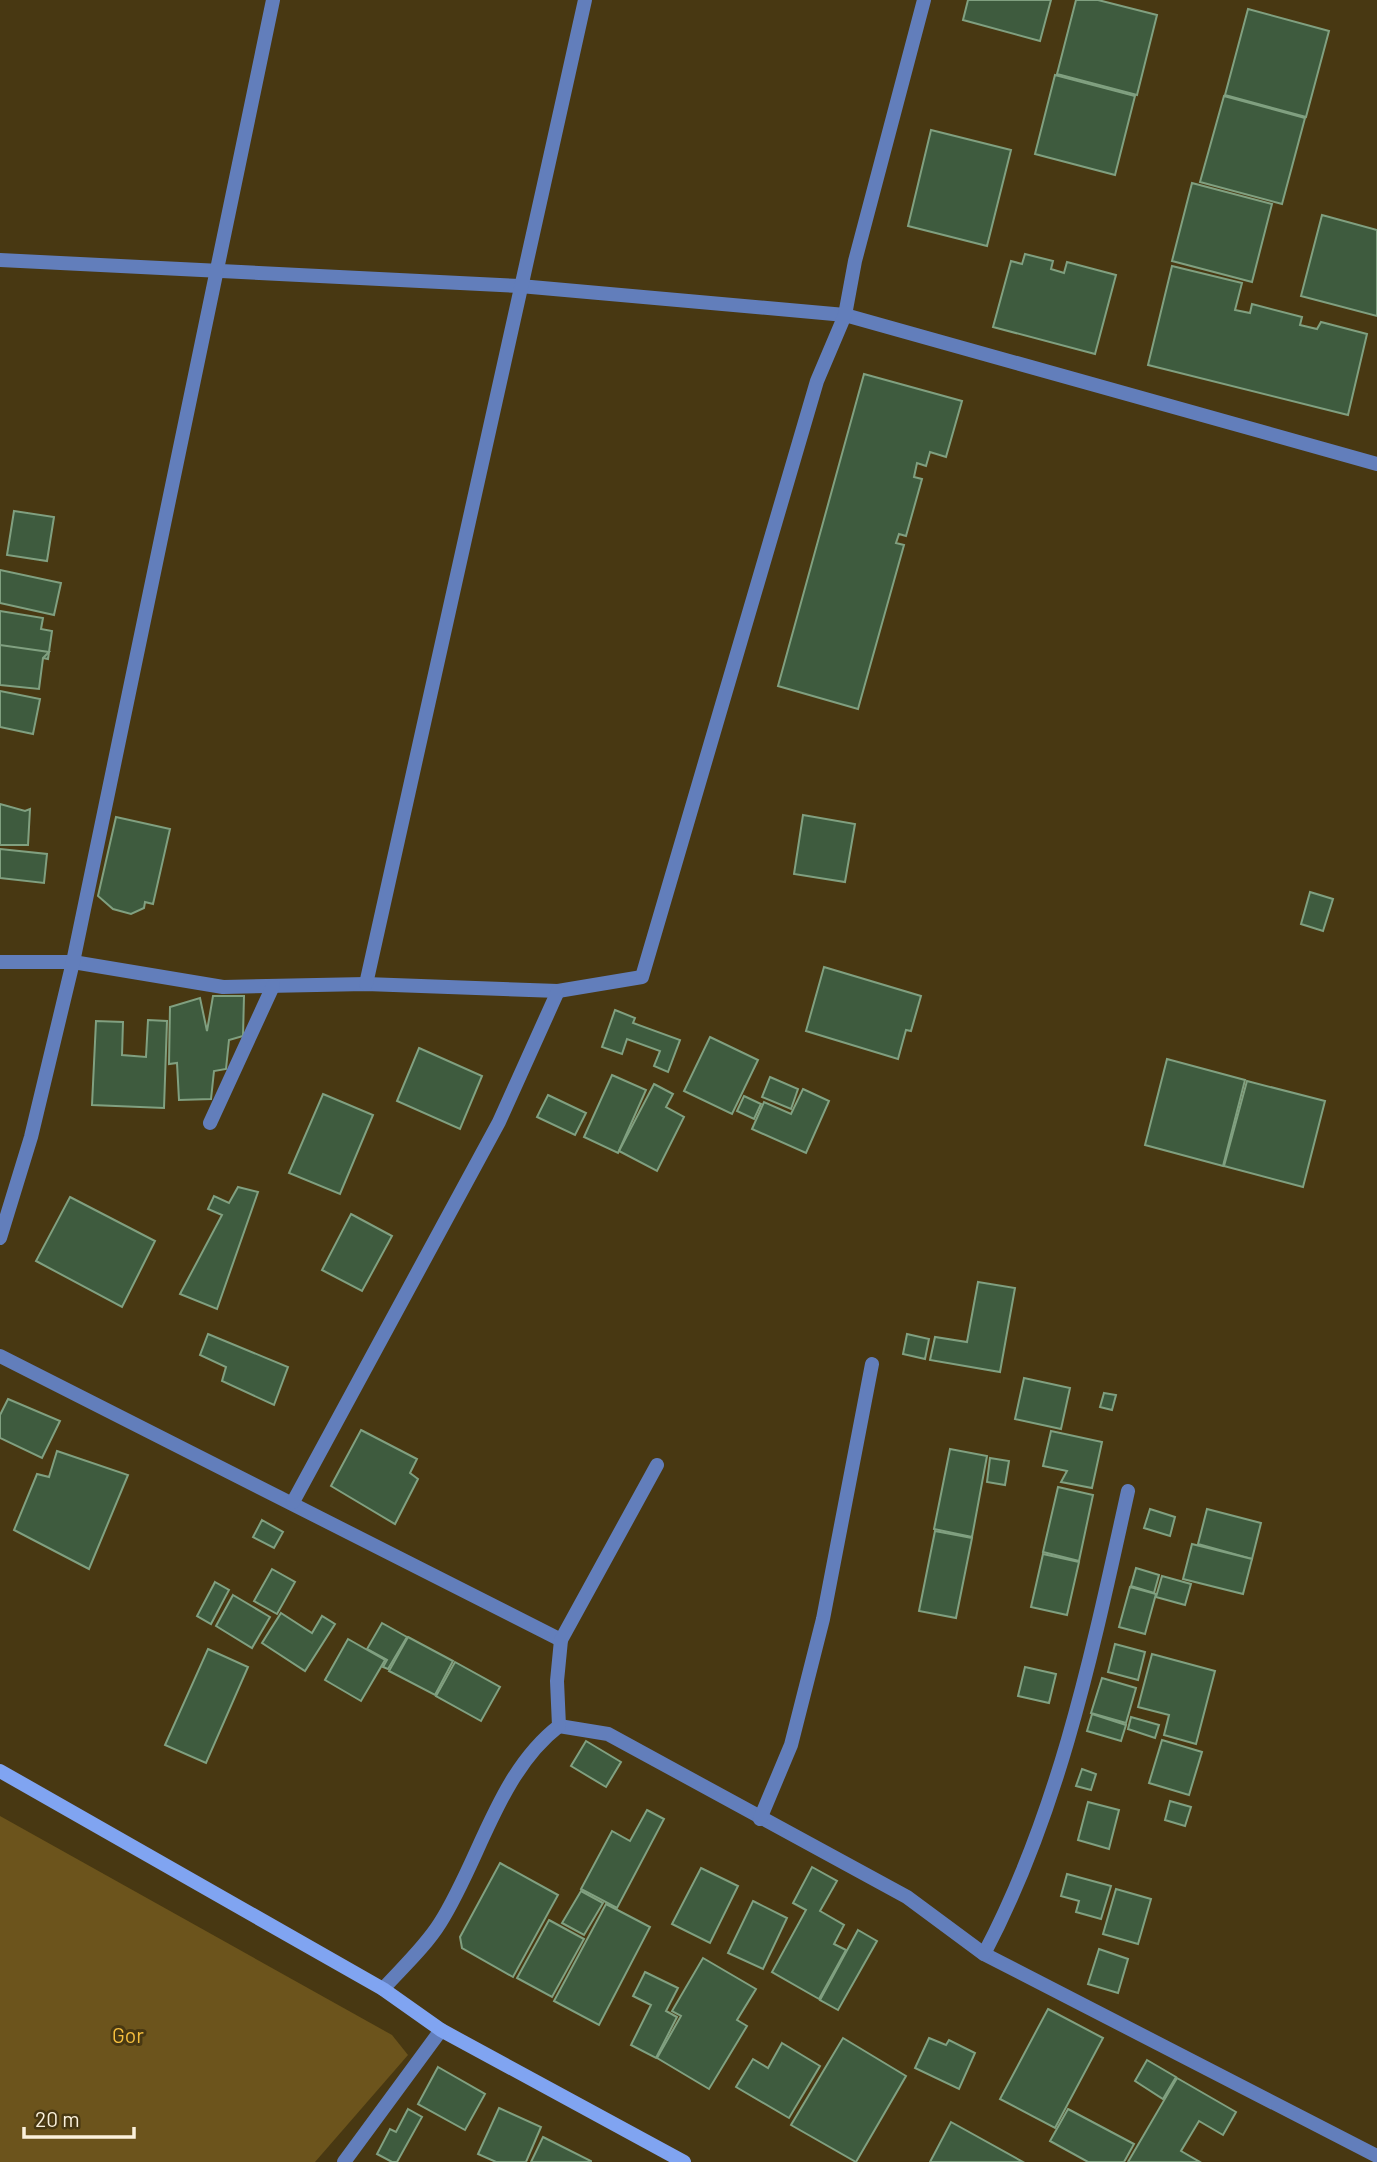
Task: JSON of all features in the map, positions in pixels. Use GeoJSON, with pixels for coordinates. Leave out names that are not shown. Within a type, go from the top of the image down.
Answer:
{"type":"FeatureCollection","features":[{"type":"Feature","properties":{"kind":"main road"},"geometry":{"type":"LineString","coordinates":[[0,1771],[383,1989],[441,2030],[684,2162]]}},
{"type":"Feature","properties":{"kind":"street"},"geometry":{"type":"LineString","coordinates":[[0,1238],[31,1137],[73,962],[214,271],[273,0]]}},
{"type":"Feature","properties":{"kind":"street"},"geometry":{"type":"LineString","coordinates":[[366,984],[585,0]]}},
{"type":"Feature","properties":{"kind":"street"},"geometry":{"type":"LineString","coordinates":[[0,962],[73,962],[223,987],[366,984],[558,991],[642,977],[817,381],[845,315],[855,261],[925,0]]}},
{"type":"Feature","properties":{"kind":"street"},"geometry":{"type":"LineString","coordinates":[[0,260],[520,286],[845,315],[1377,464]]}},
{"type":"Feature","properties":{"kind":"street"},"geometry":{"type":"LineString","coordinates":[[210,1123],[273,986]]}},
{"type":"Feature","properties":{"kind":"street"},"geometry":{"type":"LineString","coordinates":[[293,1502],[499,1122],[558,991]]}},
{"type":"Feature","properties":{"kind":"street"},"geometry":{"type":"LineString","coordinates":[[0,1356],[561,1640]]}},
{"type":"Feature","properties":{"kind":"street"},"geometry":{"type":"LineString","coordinates":[[760,1819],[791,1745],[824,1619],[872,1364]]}},
{"type":"Feature","properties":{"kind":"street"},"geometry":{"type":"LineString","coordinates":[[559,1727],[556,1681],[561,1640],[657,1465]]}},
{"type":"Feature","properties":{"kind":"street"},"geometry":{"type":"LineString","coordinates":[[984,1954],[1015,1896],[1045,1814],[1090,1661],[1128,1491]]}},
{"type":"Feature","properties":{"kind":"street"},"geometry":{"type":"LineString","coordinates":[[383,1989],[439,1925],[516,1775],[536,1744],[559,1727],[608,1734],[906,1897],[984,1954],[1377,2156]]}},
{"type":"Feature","properties":{"kind":"street"},"geometry":{"type":"LineString","coordinates":[[344,2162],[441,2030]]}},
{"type":"Feature","properties":{"kind":"green space","name":"Gor"},"geometry":{"type":"Polygon","coordinates":[[[0,1816],[392,2035],[408,2055],[315,2162],[0,2162],[0,1816]]]}},
{"type":"Feature","properties":{"kind":"building"},"geometry":{"type":"Polygon","coordinates":[[[968,0],[1051,0],[1040,41],[963,20],[968,0]]]}},
{"type":"Feature","properties":{"kind":"building"},"geometry":{"type":"Polygon","coordinates":[[[1076,0],[1098,0],[1157,15],[1137,95],[1057,74],[1076,0]]]}},
{"type":"Feature","properties":{"kind":"building"},"geometry":{"type":"Polygon","coordinates":[[[1248,9],[1329,31],[1306,117],[1225,95],[1248,9]]]}},
{"type":"Feature","properties":{"kind":"building"},"geometry":{"type":"Polygon","coordinates":[[[1055,75],[1135,96],[1115,175],[1035,154],[1055,75]]]}},
{"type":"Feature","properties":{"kind":"building"},"geometry":{"type":"Polygon","coordinates":[[[1224,96],[1305,118],[1282,204],[1200,182],[1224,96]]]}},
{"type":"Feature","properties":{"kind":"building"},"geometry":{"type":"Polygon","coordinates":[[[931,130],[1011,150],[987,246],[908,226],[931,130]]]}},
{"type":"Feature","properties":{"kind":"building"},"geometry":{"type":"Polygon","coordinates":[[[1192,183],[1272,204],[1252,282],[1172,261],[1192,183]]]}},
{"type":"Feature","properties":{"kind":"building"},"geometry":{"type":"Polygon","coordinates":[[[1322,215],[1377,230],[1377,316],[1301,296],[1322,215]]]}},
{"type":"Feature","properties":{"kind":"building"},"geometry":{"type":"Polygon","coordinates":[[[1025,254],[1053,261],[1051,269],[1064,273],[1067,262],[1116,275],[1095,354],[993,327],[1011,261],[1022,264],[1025,254]]]}},
{"type":"Feature","properties":{"kind":"building"},"geometry":{"type":"Polygon","coordinates":[[[1172,266],[1242,283],[1235,310],[1250,313],[1252,304],[1302,317],[1300,325],[1317,329],[1321,322],[1367,334],[1348,415],[1148,365],[1172,266]]]}},
{"type":"Feature","properties":{"kind":"building"},"geometry":{"type":"Polygon","coordinates":[[[864,374],[962,401],[946,457],[930,452],[926,466],[917,463],[914,477],[922,479],[906,536],[899,534],[896,543],[904,545],[858,709],[778,686],[864,374]]]}},
{"type":"Feature","properties":{"kind":"building"},"geometry":{"type":"Polygon","coordinates":[[[14,511],[54,517],[47,561],[7,555],[14,511]]]}},
{"type":"Feature","properties":{"kind":"building"},"geometry":{"type":"Polygon","coordinates":[[[0,570],[61,583],[54,615],[0,603],[0,570]]]}},
{"type":"Feature","properties":{"kind":"building"},"geometry":{"type":"Polygon","coordinates":[[[0,611],[43,618],[41,629],[52,631],[48,659],[0,649],[0,611]]]}},
{"type":"Feature","properties":{"kind":"building"},"geometry":{"type":"Polygon","coordinates":[[[0,645],[49,652],[43,658],[39,689],[0,685],[0,645]]]}},
{"type":"Feature","properties":{"kind":"building"},"geometry":{"type":"Polygon","coordinates":[[[0,691],[40,699],[33,734],[0,727],[0,691]]]}},
{"type":"Feature","properties":{"kind":"building"},"geometry":{"type":"Polygon","coordinates":[[[0,804],[25,811],[30,809],[28,845],[0,845],[0,804]]]}},
{"type":"Feature","properties":{"kind":"building"},"geometry":{"type":"Polygon","coordinates":[[[803,815],[855,824],[845,882],[794,874],[803,815]]]}},
{"type":"Feature","properties":{"kind":"building"},"geometry":{"type":"Polygon","coordinates":[[[116,817],[170,829],[153,904],[145,902],[144,908],[131,914],[113,909],[98,896],[116,817]]]}},
{"type":"Feature","properties":{"kind":"building"},"geometry":{"type":"Polygon","coordinates":[[[0,849],[47,854],[44,883],[0,878],[0,849]]]}},
{"type":"Feature","properties":{"kind":"building"},"geometry":{"type":"Polygon","coordinates":[[[1310,892],[1333,899],[1323,931],[1301,924],[1310,892]]]}},
{"type":"Feature","properties":{"kind":"building"},"geometry":{"type":"Polygon","coordinates":[[[824,967],[921,996],[911,1031],[906,1030],[898,1059],[806,1031],[824,967]]]}},
{"type":"Feature","properties":{"kind":"building"},"geometry":{"type":"Polygon","coordinates":[[[213,996],[244,996],[243,1036],[229,1040],[226,1069],[214,1071],[211,1099],[179,1100],[177,1063],[169,1064],[170,1007],[200,998],[207,1031],[213,996]]]}},
{"type":"Feature","properties":{"kind":"building"},"geometry":{"type":"Polygon","coordinates":[[[615,1010],[635,1018],[633,1023],[680,1040],[668,1072],[654,1066],[660,1051],[627,1039],[622,1054],[602,1047],[615,1010]]]}},
{"type":"Feature","properties":{"kind":"building"},"geometry":{"type":"Polygon","coordinates":[[[148,1020],[167,1021],[164,1108],[92,1105],[96,1021],[123,1022],[122,1055],[146,1057],[148,1020]]]}},
{"type":"Feature","properties":{"kind":"building"},"geometry":{"type":"Polygon","coordinates":[[[710,1037],[758,1060],[732,1114],[684,1091],[710,1037]]]}},
{"type":"Feature","properties":{"kind":"building"},"geometry":{"type":"Polygon","coordinates":[[[419,1048],[482,1076],[460,1129],[397,1101],[419,1048]]]}},
{"type":"Feature","properties":{"kind":"building"},"geometry":{"type":"Polygon","coordinates":[[[1167,1059],[1245,1080],[1223,1166],[1145,1145],[1167,1059]]]}},
{"type":"Feature","properties":{"kind":"building"},"geometry":{"type":"Polygon","coordinates":[[[612,1075],[646,1090],[618,1153],[584,1137],[612,1075]]]}},
{"type":"Feature","properties":{"kind":"building"},"geometry":{"type":"Polygon","coordinates":[[[770,1077],[798,1089],[791,1109],[762,1097],[770,1077]]]}},
{"type":"Feature","properties":{"kind":"building"},"geometry":{"type":"Polygon","coordinates":[[[1247,1081],[1325,1101],[1303,1187],[1224,1166],[1247,1081]]]}},
{"type":"Feature","properties":{"kind":"building"},"geometry":{"type":"Polygon","coordinates":[[[654,1084],[673,1094],[666,1107],[684,1117],[657,1171],[619,1151],[654,1084]]]}},
{"type":"Feature","properties":{"kind":"building"},"geometry":{"type":"Polygon","coordinates":[[[803,1089],[829,1101],[806,1153],[752,1129],[764,1102],[791,1114],[803,1089]]]}},
{"type":"Feature","properties":{"kind":"building"},"geometry":{"type":"Polygon","coordinates":[[[323,1094],[373,1115],[340,1194],[289,1173],[323,1094]]]}},
{"type":"Feature","properties":{"kind":"building"},"geometry":{"type":"Polygon","coordinates":[[[548,1095],[586,1113],[575,1135],[537,1117],[548,1095]]]}},
{"type":"Feature","properties":{"kind":"building"},"geometry":{"type":"Polygon","coordinates":[[[744,1096],[761,1104],[754,1119],[737,1111],[744,1096]]]}},
{"type":"Feature","properties":{"kind":"building"},"geometry":{"type":"Polygon","coordinates":[[[238,1187],[258,1192],[217,1309],[180,1294],[222,1215],[208,1209],[214,1196],[229,1203],[238,1187]]]}},
{"type":"Feature","properties":{"kind":"building"},"geometry":{"type":"Polygon","coordinates":[[[70,1197],[155,1241],[122,1307],[36,1261],[70,1197]]]}},
{"type":"Feature","properties":{"kind":"building"},"geometry":{"type":"Polygon","coordinates":[[[351,1214],[392,1236],[362,1291],[322,1270],[351,1214]]]}},
{"type":"Feature","properties":{"kind":"building"},"geometry":{"type":"Polygon","coordinates":[[[978,1282],[1015,1288],[1000,1372],[930,1360],[935,1337],[967,1342],[978,1282]]]}},
{"type":"Feature","properties":{"kind":"building"},"geometry":{"type":"Polygon","coordinates":[[[208,1334],[288,1367],[274,1405],[222,1381],[226,1367],[200,1355],[208,1334]]]}},
{"type":"Feature","properties":{"kind":"building"},"geometry":{"type":"Polygon","coordinates":[[[907,1334],[929,1339],[925,1359],[903,1354],[907,1334]]]}},
{"type":"Feature","properties":{"kind":"building"},"geometry":{"type":"Polygon","coordinates":[[[1024,1378],[1070,1388],[1061,1429],[1015,1419],[1024,1378]]]}},
{"type":"Feature","properties":{"kind":"building"},"geometry":{"type":"Polygon","coordinates":[[[1104,1393],[1116,1395],[1112,1410],[1100,1407],[1104,1393]]]}},
{"type":"Feature","properties":{"kind":"building"},"geometry":{"type":"Polygon","coordinates":[[[8,1399],[60,1421],[42,1458],[0,1438],[0,1415],[8,1399]]]}},
{"type":"Feature","properties":{"kind":"building"},"geometry":{"type":"Polygon","coordinates":[[[361,1430],[417,1459],[410,1473],[418,1479],[395,1524],[331,1486],[361,1430]]]}},
{"type":"Feature","properties":{"kind":"building"},"geometry":{"type":"Polygon","coordinates":[[[1051,1431],[1102,1442],[1092,1488],[1061,1482],[1067,1471],[1043,1466],[1051,1431]]]}},
{"type":"Feature","properties":{"kind":"building"},"geometry":{"type":"Polygon","coordinates":[[[950,1449],[987,1456],[972,1537],[934,1529],[950,1449]]]}},
{"type":"Feature","properties":{"kind":"building"},"geometry":{"type":"Polygon","coordinates":[[[57,1451],[128,1475],[89,1569],[14,1530],[37,1474],[49,1477],[57,1451]]]}},
{"type":"Feature","properties":{"kind":"building"},"geometry":{"type":"Polygon","coordinates":[[[990,1458],[1009,1461],[1005,1485],[987,1482],[990,1458]]]}},
{"type":"Feature","properties":{"kind":"building"},"geometry":{"type":"Polygon","coordinates":[[[1058,1487],[1093,1495],[1079,1561],[1043,1552],[1058,1487]]]}},
{"type":"Feature","properties":{"kind":"building"},"geometry":{"type":"Polygon","coordinates":[[[1150,1509],[1175,1517],[1170,1536],[1144,1528],[1150,1509]]]}},
{"type":"Feature","properties":{"kind":"building"},"geometry":{"type":"Polygon","coordinates":[[[1207,1509],[1261,1523],[1252,1559],[1198,1544],[1207,1509]]]}},
{"type":"Feature","properties":{"kind":"building"},"geometry":{"type":"Polygon","coordinates":[[[262,1520],[283,1532],[274,1548],[253,1537],[262,1520]]]}},
{"type":"Feature","properties":{"kind":"building"},"geometry":{"type":"Polygon","coordinates":[[[935,1531],[972,1538],[956,1618],[919,1611],[935,1531]]]}},
{"type":"Feature","properties":{"kind":"building"},"geometry":{"type":"Polygon","coordinates":[[[1192,1544],[1252,1559],[1243,1594],[1183,1579],[1192,1544]]]}},
{"type":"Feature","properties":{"kind":"building"},"geometry":{"type":"Polygon","coordinates":[[[1043,1554],[1079,1562],[1067,1615],[1031,1607],[1043,1554]]]}},
{"type":"Feature","properties":{"kind":"building"},"geometry":{"type":"Polygon","coordinates":[[[1136,1568],[1159,1575],[1154,1593],[1131,1586],[1136,1568]]]}},
{"type":"Feature","properties":{"kind":"building"},"geometry":{"type":"Polygon","coordinates":[[[272,1569],[295,1582],[277,1614],[254,1601],[272,1569]]]}},
{"type":"Feature","properties":{"kind":"building"},"geometry":{"type":"Polygon","coordinates":[[[1162,1576],[1191,1584],[1185,1605],[1156,1597],[1162,1576]]]}},
{"type":"Feature","properties":{"kind":"building"},"geometry":{"type":"Polygon","coordinates":[[[215,1582],[229,1590],[211,1624],[197,1616],[215,1582]]]}},
{"type":"Feature","properties":{"kind":"building"},"geometry":{"type":"Polygon","coordinates":[[[1130,1587],[1156,1594],[1145,1634],[1119,1627],[1130,1587]]]}},
{"type":"Feature","properties":{"kind":"building"},"geometry":{"type":"Polygon","coordinates":[[[233,1595],[270,1617],[252,1648],[216,1626],[233,1595]]]}},
{"type":"Feature","properties":{"kind":"building"},"geometry":{"type":"Polygon","coordinates":[[[281,1613],[312,1633],[322,1616],[335,1624],[305,1671],[262,1643],[281,1613]]]}},
{"type":"Feature","properties":{"kind":"building"},"geometry":{"type":"Polygon","coordinates":[[[382,1623],[407,1637],[388,1669],[383,1667],[387,1660],[367,1649],[382,1623]]]}},
{"type":"Feature","properties":{"kind":"building"},"geometry":{"type":"Polygon","coordinates":[[[408,1637],[453,1661],[435,1695],[389,1671],[408,1637]]]}},
{"type":"Feature","properties":{"kind":"building"},"geometry":{"type":"Polygon","coordinates":[[[348,1639],[385,1660],[361,1701],[325,1680],[348,1639]]]}},
{"type":"Feature","properties":{"kind":"building"},"geometry":{"type":"Polygon","coordinates":[[[1115,1644],[1145,1652],[1138,1680],[1108,1672],[1115,1644]]]}},
{"type":"Feature","properties":{"kind":"building"},"geometry":{"type":"Polygon","coordinates":[[[208,1649],[248,1667],[206,1763],[165,1745],[208,1649]]]}},
{"type":"Feature","properties":{"kind":"building"},"geometry":{"type":"Polygon","coordinates":[[[1152,1654],[1215,1671],[1196,1744],[1164,1735],[1169,1715],[1138,1707],[1152,1654]]]}},
{"type":"Feature","properties":{"kind":"building"},"geometry":{"type":"Polygon","coordinates":[[[455,1662],[500,1687],[481,1721],[436,1696],[455,1662]]]}},
{"type":"Feature","properties":{"kind":"building"},"geometry":{"type":"Polygon","coordinates":[[[1025,1667],[1056,1674],[1049,1703],[1018,1696],[1025,1667]]]}},
{"type":"Feature","properties":{"kind":"building"},"geometry":{"type":"Polygon","coordinates":[[[1102,1678],[1136,1688],[1126,1723],[1091,1713],[1102,1678]]]}},
{"type":"Feature","properties":{"kind":"building"},"geometry":{"type":"Polygon","coordinates":[[[1092,1714],[1126,1725],[1121,1741],[1087,1731],[1092,1714]]]}},
{"type":"Feature","properties":{"kind":"building"},"geometry":{"type":"Polygon","coordinates":[[[1131,1717],[1159,1725],[1155,1738],[1128,1729],[1131,1717]]]}},
{"type":"Feature","properties":{"kind":"building"},"geometry":{"type":"Polygon","coordinates":[[[1162,1740],[1202,1752],[1189,1795],[1149,1783],[1162,1740]]]}},
{"type":"Feature","properties":{"kind":"building"},"geometry":{"type":"Polygon","coordinates":[[[586,1741],[621,1762],[606,1787],[571,1766],[586,1741]]]}},
{"type":"Feature","properties":{"kind":"building"},"geometry":{"type":"Polygon","coordinates":[[[1082,1769],[1096,1774],[1091,1790],[1076,1786],[1082,1769]]]}},
{"type":"Feature","properties":{"kind":"building"},"geometry":{"type":"Polygon","coordinates":[[[1170,1801],[1191,1807],[1185,1826],[1165,1820],[1170,1801]]]}},
{"type":"Feature","properties":{"kind":"building"},"geometry":{"type":"Polygon","coordinates":[[[1088,1802],[1119,1810],[1109,1849],[1078,1840],[1088,1802]]]}},
{"type":"Feature","properties":{"kind":"building"},"geometry":{"type":"Polygon","coordinates":[[[647,1810],[664,1819],[617,1908],[581,1889],[612,1831],[630,1841],[647,1810]]]}},
{"type":"Feature","properties":{"kind":"building"},"geometry":{"type":"Polygon","coordinates":[[[500,1863],[558,1895],[513,1977],[462,1948],[460,1937],[500,1863]]]}},
{"type":"Feature","properties":{"kind":"building"},"geometry":{"type":"Polygon","coordinates":[[[812,1867],[837,1881],[820,1911],[844,1925],[834,1944],[846,1950],[819,1999],[772,1972],[806,1910],[793,1903],[812,1867]]]}},
{"type":"Feature","properties":{"kind":"building"},"geometry":{"type":"Polygon","coordinates":[[[701,1868],[738,1886],[710,1943],[672,1924],[701,1868]]]}},
{"type":"Feature","properties":{"kind":"building"},"geometry":{"type":"Polygon","coordinates":[[[1067,1874],[1111,1886],[1101,1919],[1076,1912],[1079,1901],[1061,1896],[1067,1874]]]}},
{"type":"Feature","properties":{"kind":"building"},"geometry":{"type":"Polygon","coordinates":[[[1116,1889],[1151,1899],[1138,1944],[1103,1934],[1116,1889]]]}},
{"type":"Feature","properties":{"kind":"building"},"geometry":{"type":"Polygon","coordinates":[[[581,1891],[603,1903],[584,1935],[562,1923],[581,1891]]]}},
{"type":"Feature","properties":{"kind":"building"},"geometry":{"type":"Polygon","coordinates":[[[753,1901],[787,1918],[763,1969],[728,1953],[753,1901]]]}},
{"type":"Feature","properties":{"kind":"building"},"geometry":{"type":"Polygon","coordinates":[[[606,1904],[650,1927],[599,2025],[554,2001],[606,1904]]]}},
{"type":"Feature","properties":{"kind":"building"},"geometry":{"type":"Polygon","coordinates":[[[549,1920],[584,1939],[552,1997],[517,1978],[549,1920]]]}},
{"type":"Feature","properties":{"kind":"building"},"geometry":{"type":"Polygon","coordinates":[[[858,1930],[877,1941],[838,2010],[820,2000],[858,1930]]]}},
{"type":"Feature","properties":{"kind":"building"},"geometry":{"type":"Polygon","coordinates":[[[1099,1949],[1128,1959],[1118,1993],[1088,1984],[1099,1949]]]}},
{"type":"Feature","properties":{"kind":"building"},"geometry":{"type":"Polygon","coordinates":[[[703,1958],[756,1989],[737,2020],[747,2026],[709,2089],[657,2058],[681,2016],[672,2011],[703,1958]]]}},
{"type":"Feature","properties":{"kind":"building"},"geometry":{"type":"Polygon","coordinates":[[[645,1972],[678,1988],[666,2011],[677,2017],[656,2058],[631,2045],[651,2005],[633,1996],[645,1972]]]}},
{"type":"Feature","properties":{"kind":"building"},"geometry":{"type":"Polygon","coordinates":[[[1048,2009],[1103,2038],[1055,2128],[1000,2099],[1048,2009]]]}},
{"type":"Feature","properties":{"kind":"building"},"geometry":{"type":"Polygon","coordinates":[[[843,2038],[906,2076],[856,2162],[791,2125],[843,2038]]]}},
{"type":"Feature","properties":{"kind":"building"},"geometry":{"type":"Polygon","coordinates":[[[929,2038],[946,2045],[949,2040],[975,2053],[959,2089],[915,2068],[929,2038]]]}},
{"type":"Feature","properties":{"kind":"building"},"geometry":{"type":"Polygon","coordinates":[[[782,2043],[820,2066],[789,2118],[736,2087],[753,2059],[768,2068],[782,2043]]]}},
{"type":"Feature","properties":{"kind":"building"},"geometry":{"type":"Polygon","coordinates":[[[1147,2060],[1176,2077],[1163,2099],[1135,2081],[1147,2060]]]}},
{"type":"Feature","properties":{"kind":"building"},"geometry":{"type":"Polygon","coordinates":[[[438,2067],[485,2094],[465,2130],[418,2104],[438,2067]]]}},
{"type":"Feature","properties":{"kind":"building"},"geometry":{"type":"Polygon","coordinates":[[[1177,2078],[1236,2112],[1223,2135],[1199,2121],[1181,2151],[1200,2162],[1128,2162],[1177,2078]]]}},
{"type":"Feature","properties":{"kind":"building"},"geometry":{"type":"Polygon","coordinates":[[[499,2108],[541,2127],[526,2162],[496,2162],[478,2154],[499,2108]]]}},
{"type":"Feature","properties":{"kind":"building"},"geometry":{"type":"Polygon","coordinates":[[[408,2109],[422,2117],[397,2162],[392,2162],[377,2154],[390,2129],[396,2132],[408,2109]]]}},
{"type":"Feature","properties":{"kind":"building"},"geometry":{"type":"Polygon","coordinates":[[[1068,2109],[1134,2144],[1124,2162],[1088,2162],[1050,2141],[1068,2109]]]}},
{"type":"Feature","properties":{"kind":"building"},"geometry":{"type":"Polygon","coordinates":[[[951,2122],[1023,2162],[930,2162],[951,2122]]]}},
{"type":"Feature","properties":{"kind":"building"},"geometry":{"type":"Polygon","coordinates":[[[543,2137],[591,2161],[591,2162],[531,2162],[543,2137]]]}}]}
